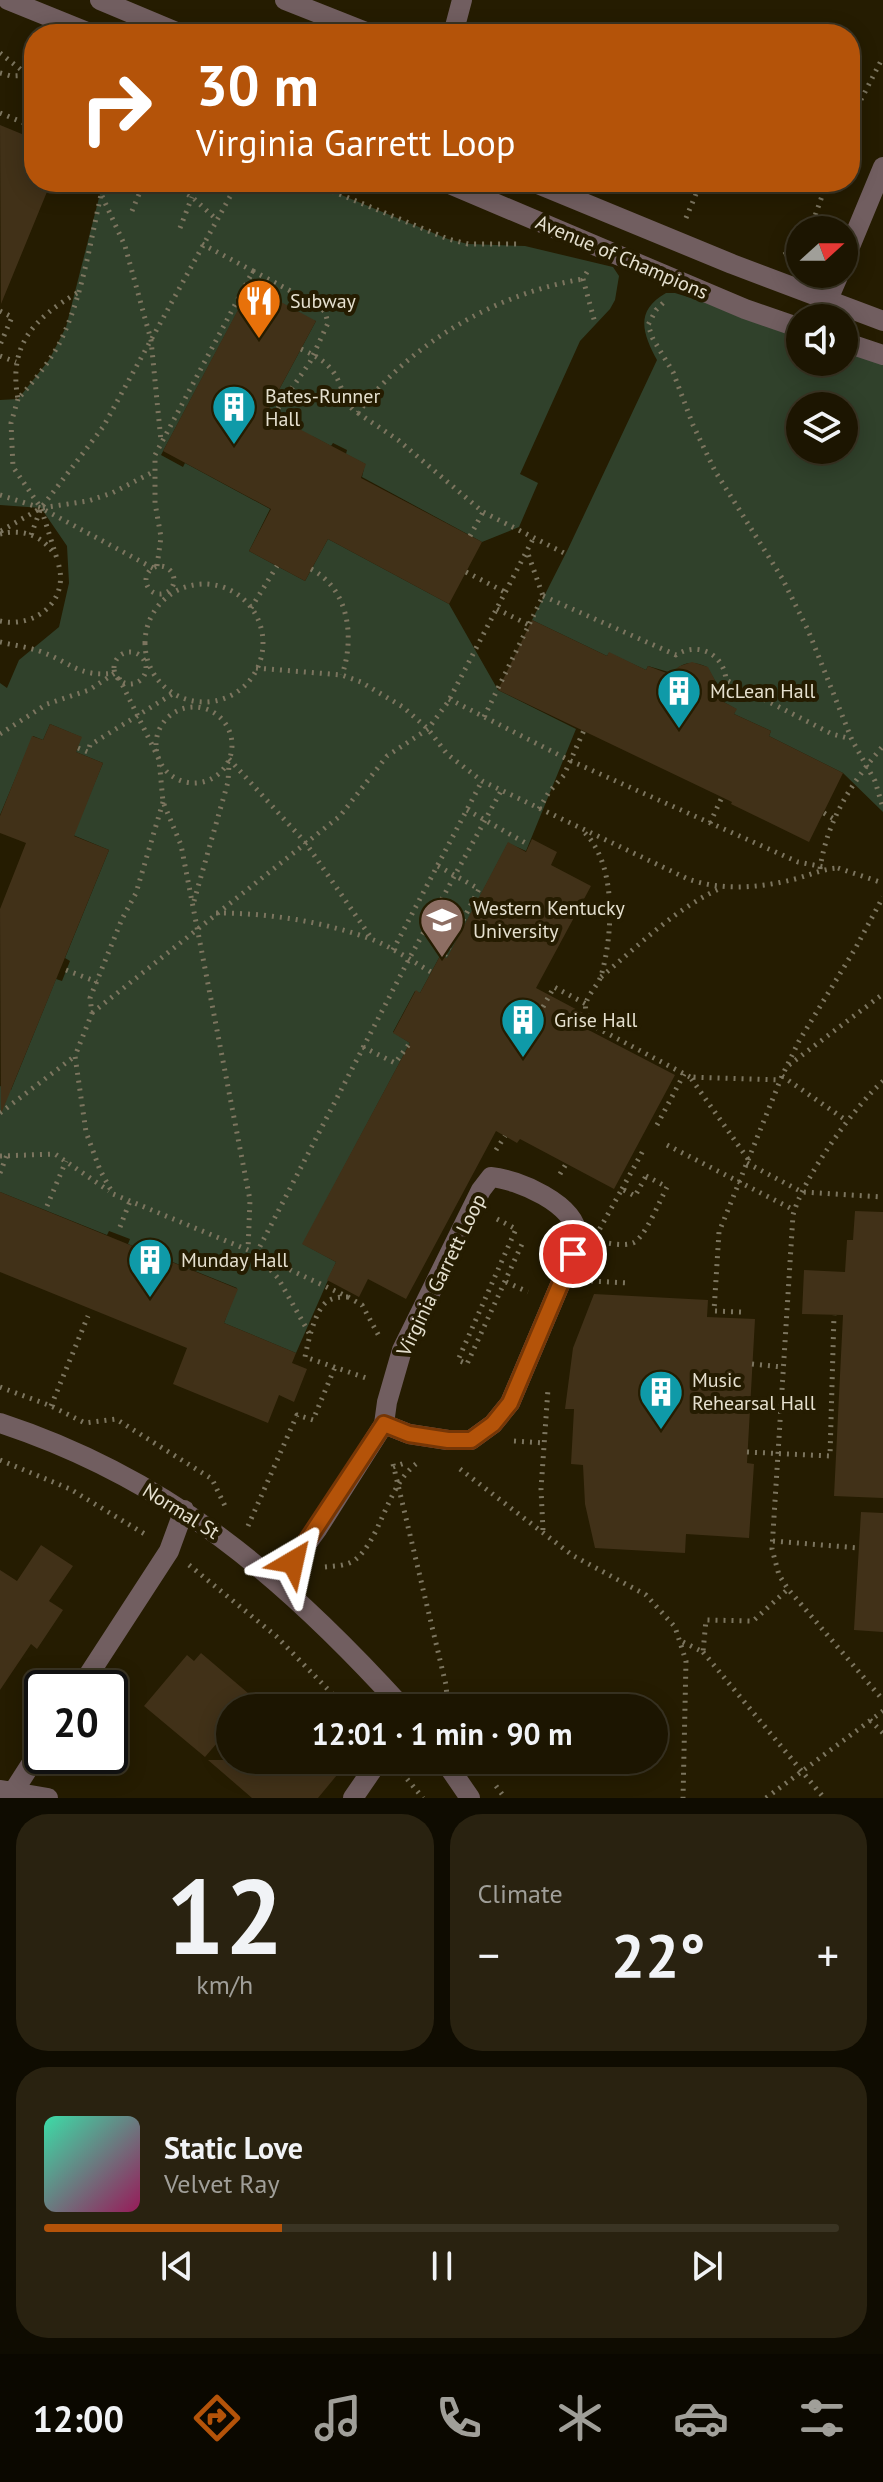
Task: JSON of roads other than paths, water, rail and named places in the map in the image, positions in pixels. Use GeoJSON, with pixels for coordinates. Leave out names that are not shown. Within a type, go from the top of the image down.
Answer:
{"type":"FeatureCollection","features":[{"type":"Feature","properties":{"kind":"street"},"geometry":{"type":"LineString","coordinates":[[8,0],[67,24]]}},
{"type":"Feature","properties":{"kind":"street"},"geometry":{"type":"LineString","coordinates":[[100,0],[157,24]]}},
{"type":"Feature","properties":{"kind":"street"},"geometry":{"type":"LineString","coordinates":[[285,0],[346,24]]}},
{"type":"Feature","properties":{"kind":"street"},"geometry":{"type":"LineString","coordinates":[[456,24],[462,0]]}},
{"type":"Feature","properties":{"kind":"street"},"geometry":{"type":"LineString","coordinates":[[858,227],[883,167]]}},
{"type":"Feature","properties":{"kind":"street","name":"Avenue of Champions"},"geometry":{"type":"LineString","coordinates":[[469,192],[745,309],[786,323]]}},
{"type":"Feature","properties":{"kind":"street","name":"Avenue of Champions"},"geometry":{"type":"LineString","coordinates":[[556,192],[810,304]]}},
{"type":"Feature","properties":{"kind":"street","name":"Avenue of Champions"},"geometry":{"type":"LineString","coordinates":[[858,316],[883,321]]}},
{"type":"Feature","properties":{"kind":"street"},"geometry":{"type":"LineString","coordinates":[[858,347],[883,355]]}},
{"type":"Feature","properties":{"kind":"street","name":"Virginia Garrett Loop"},"geometry":{"type":"LineString","coordinates":[[278,1583],[318,1528],[384,1424],[402,1350],[481,1190],[491,1177],[513,1182],[548,1198],[569,1214],[577,1233],[573,1254],[510,1403],[493,1424],[471,1440],[448,1440],[409,1434],[384,1424]]}},
{"type":"Feature","properties":{"kind":"street","name":"Normal St"},"geometry":{"type":"LineString","coordinates":[[0,1423],[94,1461],[162,1496],[233,1544],[318,1619],[390,1694]]}},
{"type":"Feature","properties":{"kind":"street"},"geometry":{"type":"LineString","coordinates":[[92,1670],[169,1551],[184,1510]]}},
{"type":"Feature","properties":{"kind":"street"},"geometry":{"type":"LineString","coordinates":[[24,1770],[7,1791],[48,1798]]}},
{"type":"Feature","properties":{"kind":"street"},"geometry":{"type":"LineString","coordinates":[[353,1798],[369,1774]]}},
{"type":"Feature","properties":{"kind":"street"},"geometry":{"type":"LineString","coordinates":[[454,1774],[470,1798]]}},
{"type":"Feature","properties":{"kind":"place","name":"Subway"},"geometry":{"type":"Point","coordinates":[259,340]}},
{"type":"Feature","properties":{"kind":"place","name":"Bates-Runner Hall"},"geometry":{"type":"Point","coordinates":[234,446]}},
{"type":"Feature","properties":{"kind":"place","name":"McLean Hall"},"geometry":{"type":"Point","coordinates":[679,730]}},
{"type":"Feature","properties":{"kind":"place","name":"Western Kentucky University"},"geometry":{"type":"Point","coordinates":[442,959]}},
{"type":"Feature","properties":{"kind":"place","name":"Grise Hall"},"geometry":{"type":"Point","coordinates":[523,1059]}},
{"type":"Feature","properties":{"kind":"place","name":"Munday Hall"},"geometry":{"type":"Point","coordinates":[150,1299]}},
{"type":"Feature","properties":{"kind":"place","name":"Music Rehearsal Hall"},"geometry":{"type":"Point","coordinates":[661,1431]}}]}
